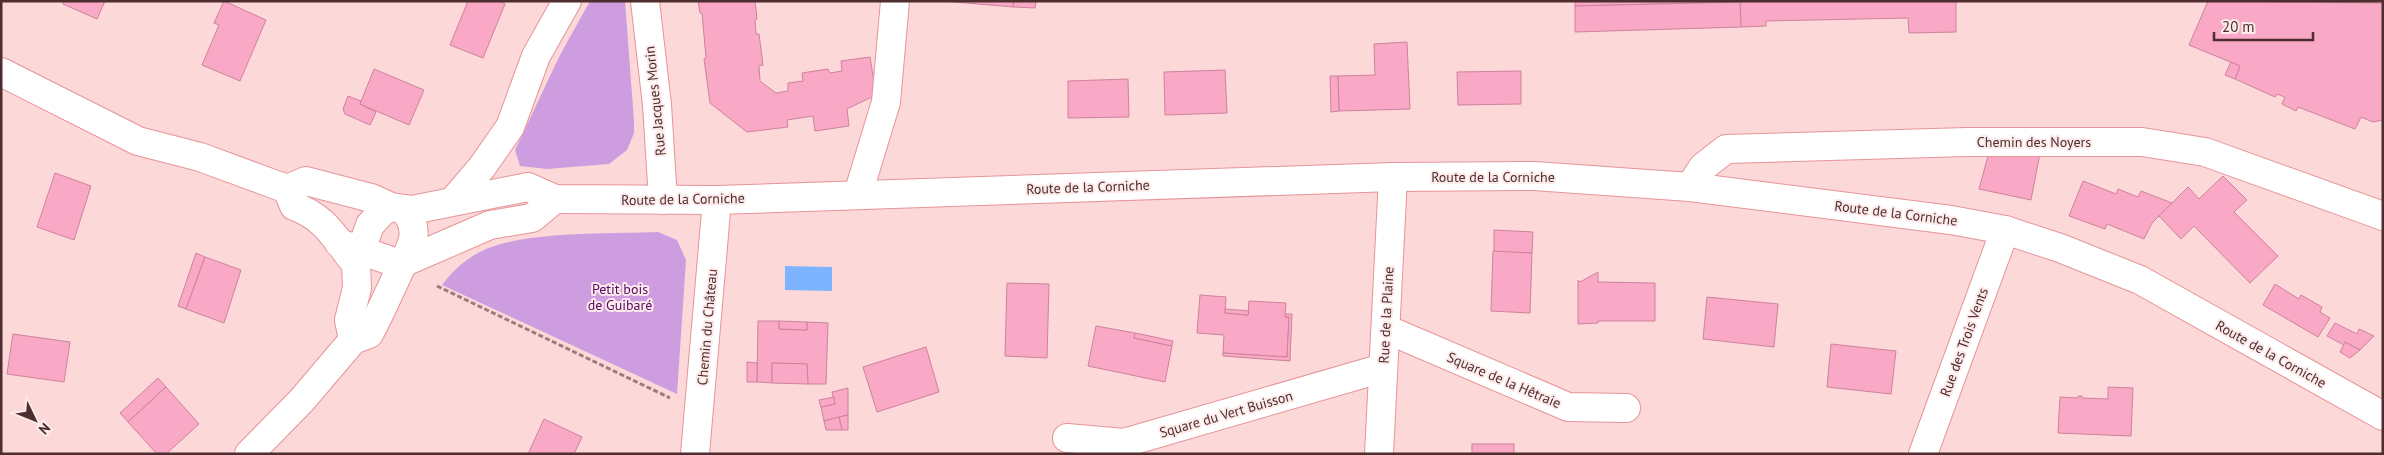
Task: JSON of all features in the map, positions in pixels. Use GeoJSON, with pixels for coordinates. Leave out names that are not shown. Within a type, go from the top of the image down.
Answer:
{"type":"FeatureCollection","features":[{"type":"Feature","properties":{"kind":"street"},"geometry":{"type":"LineString","coordinates":[[452,201],[482,167],[510,127],[536,56],[567,1]]}},
{"type":"Feature","properties":{"kind":"street","name":"Rue Jacques Morin"},"geometry":{"type":"LineString","coordinates":[[645,1],[657,105],[664,200]]}},
{"type":"Feature","properties":{"kind":"street"},"geometry":{"type":"LineString","coordinates":[[858,194],[886,102],[894,1]]}},
{"type":"Feature","properties":{"kind":"street"},"geometry":{"type":"LineString","coordinates":[[1,72],[138,140],[200,157],[288,189],[294,206],[312,213],[321,220],[352,253],[400,264],[490,225],[532,218],[555,200]]}},
{"type":"Feature","properties":{"kind":"street","name":"Chemin des Noyers"},"geometry":{"type":"LineString","coordinates":[[1690,187],[1704,167],[1726,149],[1967,142],[2142,142],[2206,152],[2383,216]]}},
{"type":"Feature","properties":{"kind":"street","name":"Route de la Corniche"},"geometry":{"type":"LineString","coordinates":[[288,189],[306,181],[412,210],[528,187],[555,200],[717,200],[1393,177],[1534,176],[1690,187],[1951,220],[2005,230],[2060,248],[2140,280],[2383,416]]}},
{"type":"Feature","properties":{"kind":"street","name":"Rue de la Plaine"},"geometry":{"type":"LineString","coordinates":[[1379,454],[1393,177]]}},
{"type":"Feature","properties":{"kind":"street","name":"Chemin du Château"},"geometry":{"type":"LineString","coordinates":[[695,454],[717,200]]}},
{"type":"Feature","properties":{"kind":"street"},"geometry":{"type":"LineString","coordinates":[[249,454],[302,400],[353,340],[369,334],[413,244],[414,233],[410,216],[388,204],[370,225],[352,253],[357,288],[349,320],[353,340]]}},
{"type":"Feature","properties":{"kind":"street","name":"Rue des Trois Vents"},"geometry":{"type":"LineString","coordinates":[[1923,454],[2005,230]]}},
{"type":"Feature","properties":{"kind":"street","name":"Square de la Hêtraie"},"geometry":{"type":"LineString","coordinates":[[1386,329],[1568,407],[1626,408]]}},
{"type":"Feature","properties":{"kind":"street","name":"Square du Vert Buisson"},"geometry":{"type":"LineString","coordinates":[[1067,438],[1124,443],[1383,368]]}},
{"type":"Feature","properties":{"kind":"path"},"geometry":{"type":"LineString","coordinates":[[437,286],[676,400]]}},
{"type":"Feature","properties":{"kind":"green space"},"geometry":{"type":"Polygon","coordinates":[[[590,1],[625,1],[634,121],[634,133],[627,150],[609,164],[547,169],[520,166],[515,150],[560,55],[590,1]]]}},
{"type":"Feature","properties":{"kind":"green space","name":"Petit bois de Guibaré"},"geometry":{"type":"Polygon","coordinates":[[[658,232],[677,240],[686,260],[677,394],[442,285],[467,260],[479,252],[504,243],[570,234],[658,232]]]}},
{"type":"Feature","properties":{"kind":"water"},"geometry":{"type":"Polygon","coordinates":[[[785,266],[832,267],[832,291],[785,290],[785,266]]]}},
{"type":"Feature","properties":{"kind":"building"},"geometry":{"type":"Polygon","coordinates":[[[64,1],[105,1],[97,19],[63,4],[64,1]]]}},
{"type":"Feature","properties":{"kind":"building"},"geometry":{"type":"Polygon","coordinates":[[[224,1],[266,20],[240,81],[202,65],[219,25],[214,23],[224,1]]]}},
{"type":"Feature","properties":{"kind":"building"},"geometry":{"type":"Polygon","coordinates":[[[468,1],[499,1],[505,4],[483,58],[450,45],[468,1]]]}},
{"type":"Feature","properties":{"kind":"building"},"geometry":{"type":"Polygon","coordinates":[[[698,1],[755,1],[756,34],[759,34],[763,65],[759,66],[760,81],[776,93],[788,91],[788,83],[803,81],[802,73],[828,69],[830,73],[842,71],[841,61],[870,57],[876,95],[847,109],[849,126],[815,131],[813,116],[787,120],[788,127],[747,132],[710,103],[704,59],[706,58],[702,13],[700,13],[698,1]]]}},
{"type":"Feature","properties":{"kind":"building"},"geometry":{"type":"Polygon","coordinates":[[[943,1],[1014,1],[1013,7],[943,1]]]}},
{"type":"Feature","properties":{"kind":"building"},"geometry":{"type":"Polygon","coordinates":[[[1014,1],[1036,1],[1035,8],[1013,7],[1014,1]]]}},
{"type":"Feature","properties":{"kind":"building"},"geometry":{"type":"Polygon","coordinates":[[[1575,1],[1956,1],[1956,32],[1909,33],[1908,18],[1766,21],[1766,26],[1741,27],[1740,2],[1575,6],[1575,1]]]}},
{"type":"Feature","properties":{"kind":"building"},"geometry":{"type":"Polygon","coordinates":[[[2208,1],[2383,3],[2383,120],[2373,122],[2361,117],[2355,129],[2298,107],[2296,111],[2282,104],[2285,97],[2277,94],[2275,97],[2235,79],[2240,66],[2189,45],[2208,1]]]}},
{"type":"Feature","properties":{"kind":"building"},"geometry":{"type":"Polygon","coordinates":[[[1740,2],[1741,27],[1575,32],[1575,6],[1740,2]]]}},
{"type":"Feature","properties":{"kind":"building"},"geometry":{"type":"Polygon","coordinates":[[[1407,42],[1410,109],[1339,111],[1338,76],[1375,75],[1374,44],[1407,42]]]}},
{"type":"Feature","properties":{"kind":"building"},"geometry":{"type":"Polygon","coordinates":[[[2231,62],[2240,66],[2235,79],[2225,75],[2231,62]]]}},
{"type":"Feature","properties":{"kind":"building"},"geometry":{"type":"Polygon","coordinates":[[[374,69],[424,90],[409,125],[360,104],[374,69]]]}},
{"type":"Feature","properties":{"kind":"building"},"geometry":{"type":"Polygon","coordinates":[[[1225,70],[1227,113],[1165,115],[1164,72],[1225,70]]]}},
{"type":"Feature","properties":{"kind":"building"},"geometry":{"type":"Polygon","coordinates":[[[1521,71],[1521,104],[1458,105],[1457,72],[1521,71]]]}},
{"type":"Feature","properties":{"kind":"building"},"geometry":{"type":"Polygon","coordinates":[[[1330,76],[1338,76],[1339,111],[1331,112],[1330,76]]]}},
{"type":"Feature","properties":{"kind":"building"},"geometry":{"type":"Polygon","coordinates":[[[1128,79],[1129,117],[1068,118],[1068,81],[1128,79]]]}},
{"type":"Feature","properties":{"kind":"building"},"geometry":{"type":"Polygon","coordinates":[[[348,96],[361,101],[360,104],[376,112],[370,125],[345,114],[343,109],[348,96]]]}},
{"type":"Feature","properties":{"kind":"building"},"geometry":{"type":"Polygon","coordinates":[[[1989,152],[2040,153],[2031,200],[1979,189],[1989,152]]]}},
{"type":"Feature","properties":{"kind":"building"},"geometry":{"type":"Polygon","coordinates":[[[55,173],[91,186],[74,240],[37,227],[55,173]]]}},
{"type":"Feature","properties":{"kind":"building"},"geometry":{"type":"Polygon","coordinates":[[[2223,176],[2247,200],[2234,212],[2278,256],[2250,283],[2194,226],[2181,239],[2159,216],[2188,187],[2199,199],[2223,176]]]}},
{"type":"Feature","properties":{"kind":"building"},"geometry":{"type":"Polygon","coordinates":[[[2083,181],[2116,194],[2118,189],[2138,197],[2141,191],[2172,203],[2152,223],[2144,239],[2107,224],[2105,229],[2069,216],[2083,181]]]}},
{"type":"Feature","properties":{"kind":"building"},"geometry":{"type":"Polygon","coordinates":[[[1494,230],[1533,232],[1532,253],[1494,252],[1494,230]]]}},
{"type":"Feature","properties":{"kind":"building"},"geometry":{"type":"Polygon","coordinates":[[[1493,251],[1532,253],[1530,313],[1491,311],[1493,251]]]}},
{"type":"Feature","properties":{"kind":"building"},"geometry":{"type":"Polygon","coordinates":[[[196,253],[205,257],[186,309],[178,306],[196,253]]]}},
{"type":"Feature","properties":{"kind":"building"},"geometry":{"type":"Polygon","coordinates":[[[205,257],[241,270],[224,323],[186,309],[205,257]]]}},
{"type":"Feature","properties":{"kind":"building"},"geometry":{"type":"Polygon","coordinates":[[[1598,272],[1598,282],[1655,283],[1655,321],[1598,321],[1598,323],[1578,324],[1578,280],[1580,282],[1598,272]]]}},
{"type":"Feature","properties":{"kind":"building"},"geometry":{"type":"Polygon","coordinates":[[[1007,283],[1049,284],[1047,358],[1005,356],[1007,283]]]}},
{"type":"Feature","properties":{"kind":"building"},"geometry":{"type":"Polygon","coordinates":[[[2275,284],[2299,299],[2301,295],[2322,307],[2320,312],[2330,318],[2318,337],[2263,305],[2275,284]]]}},
{"type":"Feature","properties":{"kind":"building"},"geometry":{"type":"Polygon","coordinates":[[[1200,295],[1226,297],[1225,313],[1248,315],[1249,301],[1286,303],[1285,317],[1289,317],[1287,357],[1223,353],[1224,335],[1197,333],[1200,295]]]}},
{"type":"Feature","properties":{"kind":"building"},"geometry":{"type":"Polygon","coordinates":[[[1707,297],[1778,304],[1774,347],[1703,339],[1707,297]]]}},
{"type":"Feature","properties":{"kind":"building"},"geometry":{"type":"Polygon","coordinates":[[[1225,309],[1249,311],[1248,315],[1225,313],[1225,309]]]}},
{"type":"Feature","properties":{"kind":"building"},"geometry":{"type":"Polygon","coordinates":[[[1286,314],[1292,314],[1290,361],[1223,356],[1223,353],[1287,357],[1289,317],[1285,317],[1286,314]]]}},
{"type":"Feature","properties":{"kind":"building"},"geometry":{"type":"Polygon","coordinates":[[[758,321],[779,321],[779,329],[807,330],[807,322],[828,323],[826,384],[808,384],[807,364],[772,363],[772,383],[757,382],[758,321]]]}},
{"type":"Feature","properties":{"kind":"building"},"geometry":{"type":"Polygon","coordinates":[[[779,321],[807,322],[807,330],[779,329],[779,321]]]}},
{"type":"Feature","properties":{"kind":"building"},"geometry":{"type":"Polygon","coordinates":[[[2335,323],[2357,334],[2359,329],[2374,336],[2360,350],[2345,342],[2344,345],[2327,336],[2335,323]]]}},
{"type":"Feature","properties":{"kind":"building"},"geometry":{"type":"Polygon","coordinates":[[[1096,326],[1135,333],[1134,338],[1172,346],[1165,382],[1088,366],[1096,326]]]}},
{"type":"Feature","properties":{"kind":"building"},"geometry":{"type":"Polygon","coordinates":[[[1135,333],[1173,341],[1172,346],[1134,338],[1135,333]]]}},
{"type":"Feature","properties":{"kind":"building"},"geometry":{"type":"Polygon","coordinates":[[[13,334],[70,342],[64,382],[7,374],[13,334]]]}},
{"type":"Feature","properties":{"kind":"building"},"geometry":{"type":"Polygon","coordinates":[[[2345,342],[2360,350],[2350,358],[2340,352],[2345,342]]]}},
{"type":"Feature","properties":{"kind":"building"},"geometry":{"type":"Polygon","coordinates":[[[1831,344],[1896,351],[1891,394],[1827,387],[1831,344]]]}},
{"type":"Feature","properties":{"kind":"building"},"geometry":{"type":"Polygon","coordinates":[[[926,347],[939,392],[877,412],[863,367],[926,347]]]}},
{"type":"Feature","properties":{"kind":"building"},"geometry":{"type":"Polygon","coordinates":[[[747,362],[757,363],[757,382],[747,382],[747,362]]]}},
{"type":"Feature","properties":{"kind":"building"},"geometry":{"type":"Polygon","coordinates":[[[772,363],[807,364],[808,384],[772,383],[772,363]]]}},
{"type":"Feature","properties":{"kind":"building"},"geometry":{"type":"Polygon","coordinates":[[[158,378],[166,387],[128,422],[120,413],[158,378]]]}},
{"type":"Feature","properties":{"kind":"building"},"geometry":{"type":"Polygon","coordinates":[[[166,387],[199,424],[166,454],[157,454],[128,422],[166,387]]]}},
{"type":"Feature","properties":{"kind":"building"},"geometry":{"type":"Polygon","coordinates":[[[2108,387],[2133,388],[2131,436],[2058,433],[2060,397],[2078,398],[2078,396],[2082,396],[2082,398],[2108,399],[2108,387]]]}},
{"type":"Feature","properties":{"kind":"building"},"geometry":{"type":"Polygon","coordinates":[[[848,388],[848,415],[824,421],[821,407],[835,404],[832,392],[848,388]]]}},
{"type":"Feature","properties":{"kind":"building"},"geometry":{"type":"Polygon","coordinates":[[[834,397],[835,404],[821,407],[819,400],[834,397]]]}},
{"type":"Feature","properties":{"kind":"building"},"geometry":{"type":"Polygon","coordinates":[[[848,415],[848,430],[842,430],[839,417],[848,415]]]}},
{"type":"Feature","properties":{"kind":"building"},"geometry":{"type":"Polygon","coordinates":[[[839,417],[842,430],[826,430],[824,421],[839,417]]]}},
{"type":"Feature","properties":{"kind":"building"},"geometry":{"type":"Polygon","coordinates":[[[544,419],[582,437],[574,454],[528,454],[544,419]]]}},
{"type":"Feature","properties":{"kind":"building"},"geometry":{"type":"Polygon","coordinates":[[[1472,444],[1514,444],[1514,454],[1472,454],[1472,444]]]}}]}
